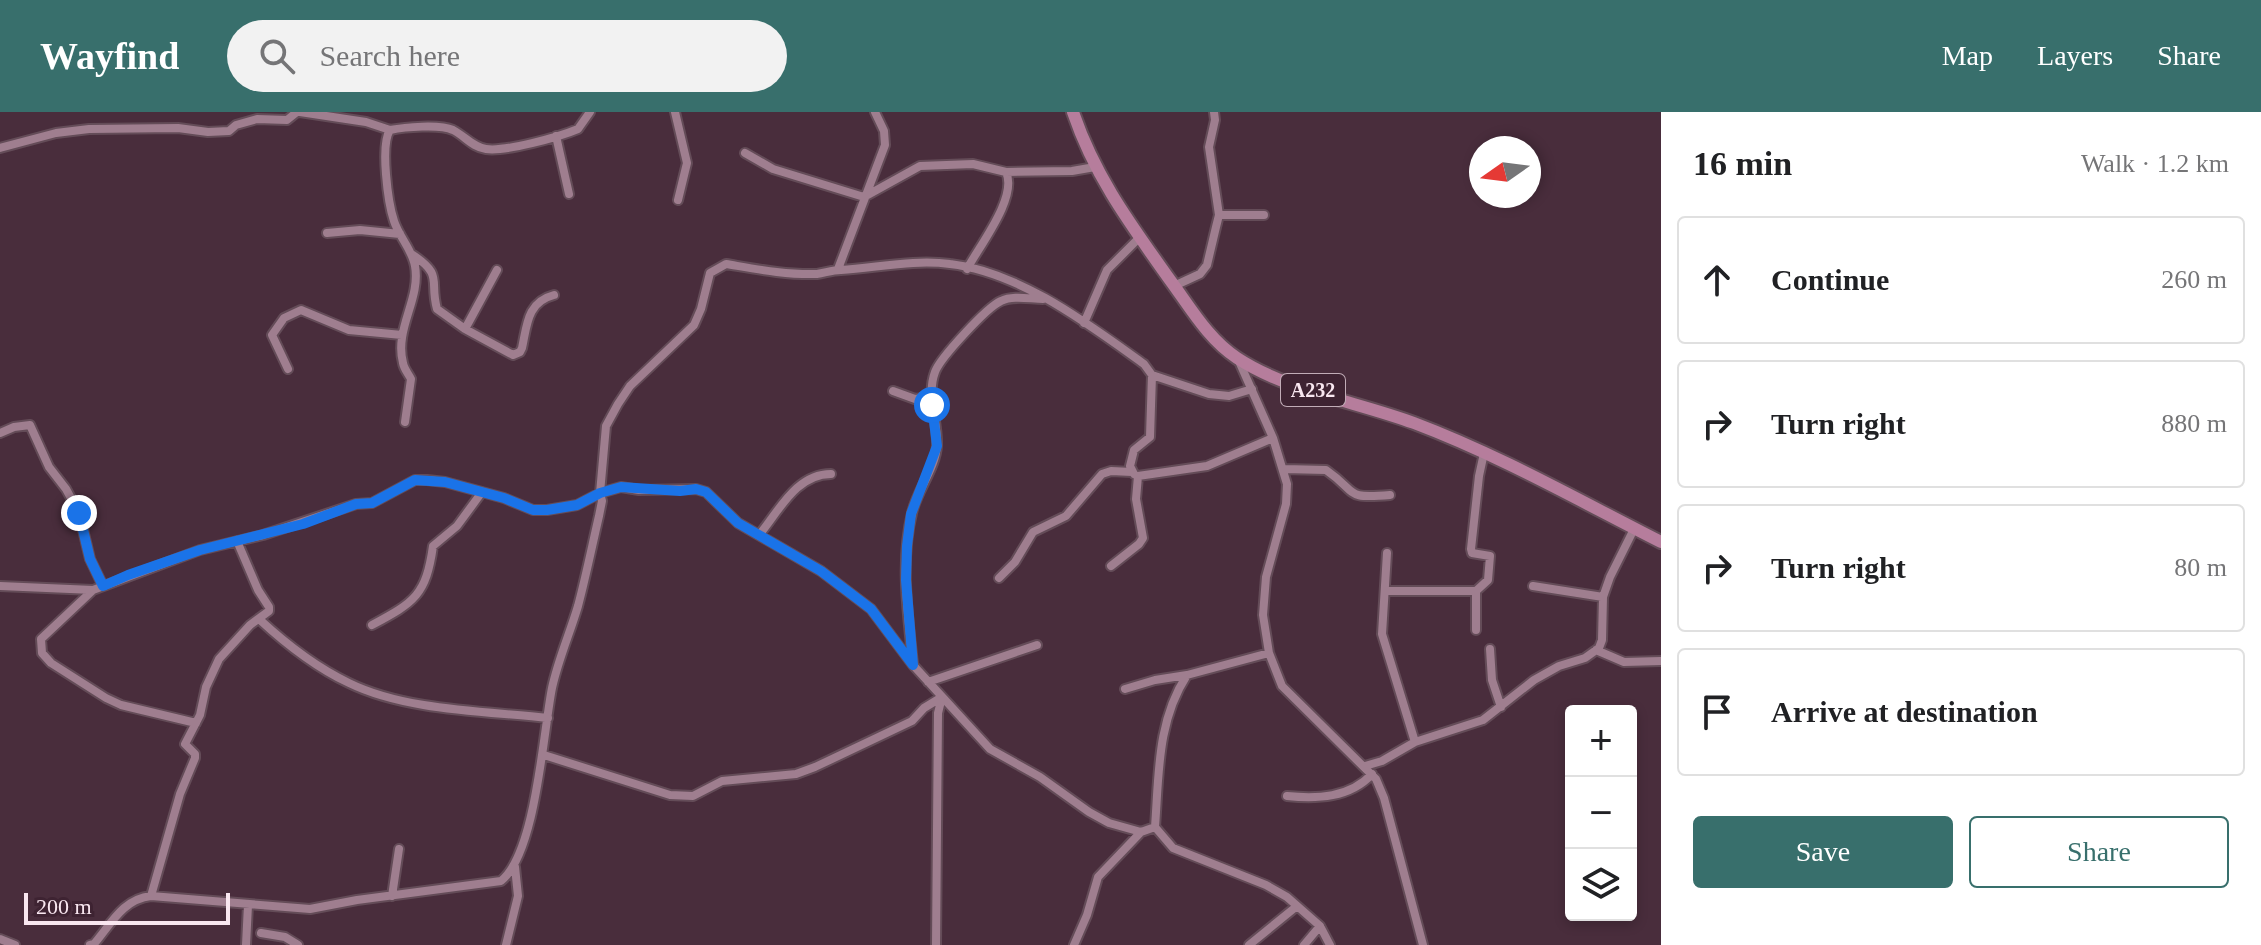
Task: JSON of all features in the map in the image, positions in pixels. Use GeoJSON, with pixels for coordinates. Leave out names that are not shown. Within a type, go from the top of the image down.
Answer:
{"type":"FeatureCollection","features":[{"type":"Feature","properties":{"kind":"main road","name":"A232"},"geometry":{"type":"LineString","coordinates":[[1073,112],[1095,167],[1140,237],[1211,335],[1238,358],[1279,378],[1417,424],[1484,453],[1661,542]]}},
{"type":"Feature","properties":{"kind":"street"},"geometry":{"type":"LineString","coordinates":[[0,148],[56,133],[89,129],[229,131],[236,125],[257,119],[287,120],[298,112],[366,122],[390,130],[445,128],[455,131],[470,143],[502,150],[578,129],[590,112]]}},
{"type":"Feature","properties":{"kind":"street"},"geometry":{"type":"LineString","coordinates":[[675,112],[687,163],[678,200]]}},
{"type":"Feature","properties":{"kind":"street"},"geometry":{"type":"LineString","coordinates":[[838,269],[885,145],[884,131],[875,112]]}},
{"type":"Feature","properties":{"kind":"street"},"geometry":{"type":"LineString","coordinates":[[1174,286],[1200,274],[1207,265],[1219,215],[1209,153],[1214,112]]}},
{"type":"Feature","properties":{"kind":"street"},"geometry":{"type":"LineString","coordinates":[[390,130],[385,146],[391,209],[416,268],[402,335],[403,367],[411,379],[405,422]]}},
{"type":"Feature","properties":{"kind":"street"},"geometry":{"type":"LineString","coordinates":[[556,136],[569,194]]}},
{"type":"Feature","properties":{"kind":"street"},"geometry":{"type":"LineString","coordinates":[[745,153],[773,169],[864,197],[920,166],[973,164],[1006,172],[1072,171],[1095,167]]}},
{"type":"Feature","properties":{"kind":"street"},"geometry":{"type":"LineString","coordinates":[[967,269],[1008,197],[1010,180],[1006,172]]}},
{"type":"Feature","properties":{"kind":"street"},"geometry":{"type":"LineString","coordinates":[[1219,215],[1264,215]]}},
{"type":"Feature","properties":{"kind":"street"},"geometry":{"type":"LineString","coordinates":[[327,233],[360,230],[400,234]]}},
{"type":"Feature","properties":{"kind":"street"},"geometry":{"type":"LineString","coordinates":[[1084,323],[1107,270],[1140,237]]}},
{"type":"Feature","properties":{"kind":"street"},"geometry":{"type":"LineString","coordinates":[[412,254],[428,267],[435,278],[437,309],[465,329],[509,353],[517,354],[522,348],[530,312],[545,298],[554,295]]}},
{"type":"Feature","properties":{"kind":"street"},"geometry":{"type":"LineString","coordinates":[[93,945],[127,903],[138,897],[310,909],[501,881],[515,866],[544,755],[552,686],[578,607],[599,516],[606,426],[630,386],[694,325],[710,273],[726,264],[791,274],[821,274],[838,269],[951,264],[1017,284],[1048,300],[1144,364],[1152,375],[1209,394],[1229,396],[1252,389]]}},
{"type":"Feature","properties":{"kind":"street"},"geometry":{"type":"LineString","coordinates":[[465,329],[497,270]]}},
{"type":"Feature","properties":{"kind":"street"},"geometry":{"type":"LineString","coordinates":[[913,665],[906,580],[907,546],[911,514],[937,446],[932,397],[935,371],[994,305],[1010,298],[1048,300]]}},
{"type":"Feature","properties":{"kind":"street"},"geometry":{"type":"LineString","coordinates":[[288,369],[272,335],[284,318],[297,311],[349,330],[402,335]]}},
{"type":"Feature","properties":{"kind":"street"},"geometry":{"type":"LineString","coordinates":[[1238,358],[1273,438],[1287,484],[1286,504],[1266,577],[1263,615],[1269,653],[1282,686],[1372,774],[1384,798],[1423,945]]}},
{"type":"Feature","properties":{"kind":"street"},"geometry":{"type":"LineString","coordinates":[[1111,566],[1143,538],[1135,474],[1130,466],[1134,450],[1150,437],[1152,375]]}},
{"type":"Feature","properties":{"kind":"street"},"geometry":{"type":"LineString","coordinates":[[893,391],[915,399],[932,397]]}},
{"type":"Feature","properties":{"kind":"street"},"geometry":{"type":"LineString","coordinates":[[0,433],[30,425],[49,467],[79,513],[90,559],[103,586]]}},
{"type":"Feature","properties":{"kind":"street"},"geometry":{"type":"LineString","coordinates":[[999,578],[1015,562],[1033,532],[1066,516],[1102,474],[1111,471],[1135,474],[1207,466],[1273,438]]}},
{"type":"Feature","properties":{"kind":"street"},"geometry":{"type":"LineString","coordinates":[[1386,591],[1476,591],[1488,580],[1492,561],[1485,553],[1472,553],[1471,549],[1484,453]]}},
{"type":"Feature","properties":{"kind":"street"},"geometry":{"type":"LineString","coordinates":[[1284,469],[1318,468],[1331,473],[1344,488],[1360,498],[1390,495]]}},
{"type":"Feature","properties":{"kind":"street"},"geometry":{"type":"LineString","coordinates":[[759,535],[805,479],[831,474]]}},
{"type":"Feature","properties":{"kind":"street"},"geometry":{"type":"LineString","coordinates":[[196,723],[121,705],[106,698],[51,663],[42,653],[41,639],[93,590],[160,563],[303,524],[356,504],[372,503],[415,480],[445,482],[533,510],[577,505],[621,487],[680,491],[696,489],[706,492],[738,523],[821,571],[871,609],[913,665],[990,749],[1040,777],[1099,818],[1141,832]]}},
{"type":"Feature","properties":{"kind":"street"},"geometry":{"type":"LineString","coordinates":[[372,625],[408,605],[430,571],[433,546],[457,526],[482,492]]}},
{"type":"Feature","properties":{"kind":"street"},"geometry":{"type":"LineString","coordinates":[[1365,766],[1382,761],[1415,742],[1473,724],[1501,707],[1547,671],[1585,658],[1596,650],[1602,640],[1603,597],[1634,529]]}},
{"type":"Feature","properties":{"kind":"street"},"geometry":{"type":"LineString","coordinates":[[151,896],[180,794],[195,758],[185,744],[196,723],[210,675],[231,643],[269,611],[237,541]]}},
{"type":"Feature","properties":{"kind":"street"},"geometry":{"type":"LineString","coordinates":[[1387,553],[1382,634],[1415,742]]}},
{"type":"Feature","properties":{"kind":"street"},"geometry":{"type":"LineString","coordinates":[[0,586],[93,590]]}},
{"type":"Feature","properties":{"kind":"street"},"geometry":{"type":"LineString","coordinates":[[1533,586],[1603,597]]}},
{"type":"Feature","properties":{"kind":"street"},"geometry":{"type":"LineString","coordinates":[[1476,591],[1476,630]]}},
{"type":"Feature","properties":{"kind":"street"},"geometry":{"type":"LineString","coordinates":[[259,619],[302,655],[350,684],[367,690],[417,703],[548,718]]}},
{"type":"Feature","properties":{"kind":"street"},"geometry":{"type":"LineString","coordinates":[[928,682],[1037,645]]}},
{"type":"Feature","properties":{"kind":"street"},"geometry":{"type":"LineString","coordinates":[[1490,649],[1492,680],[1501,707]]}},
{"type":"Feature","properties":{"kind":"street"},"geometry":{"type":"LineString","coordinates":[[1596,650],[1624,662],[1661,661]]}},
{"type":"Feature","properties":{"kind":"street"},"geometry":{"type":"LineString","coordinates":[[1125,689],[1269,653]]}},
{"type":"Feature","properties":{"kind":"street"},"geometry":{"type":"LineString","coordinates":[[1187,675],[1169,709],[1163,732],[1155,827],[1173,848],[1266,885],[1320,926],[1330,945]]}},
{"type":"Feature","properties":{"kind":"street"},"geometry":{"type":"LineString","coordinates":[[544,755],[670,795],[693,796],[722,781],[796,774],[815,767],[912,721],[924,708],[942,697]]}},
{"type":"Feature","properties":{"kind":"street"},"geometry":{"type":"LineString","coordinates":[[936,945],[938,713],[942,697]]}},
{"type":"Feature","properties":{"kind":"street"},"geometry":{"type":"LineString","coordinates":[[1287,796],[1317,798],[1343,792],[1359,785],[1372,774]]}},
{"type":"Feature","properties":{"kind":"street"},"geometry":{"type":"LineString","coordinates":[[1074,945],[1098,877],[1141,832],[1155,827]]}},
{"type":"Feature","properties":{"kind":"street"},"geometry":{"type":"LineString","coordinates":[[392,896],[399,849]]}},
{"type":"Feature","properties":{"kind":"street"},"geometry":{"type":"LineString","coordinates":[[506,945],[518,896],[515,866]]}},
{"type":"Feature","properties":{"kind":"street"},"geometry":{"type":"LineString","coordinates":[[246,945],[248,905]]}},
{"type":"Feature","properties":{"kind":"street"},"geometry":{"type":"LineString","coordinates":[[1249,945],[1297,906]]}},
{"type":"Feature","properties":{"kind":"street"},"geometry":{"type":"LineString","coordinates":[[1304,945],[1320,926]]}},
{"type":"Feature","properties":{"kind":"street"},"geometry":{"type":"LineString","coordinates":[[261,933],[280,935],[298,945]]}},
{"type":"Feature","properties":{"kind":"street"},"geometry":{"type":"LineString","coordinates":[[0,939],[15,945]]}},
{"type":"Feature","properties":{"kind":"route"},"geometry":{"type":"LineString","coordinates":[[79,513],[90,559],[103,586],[200,550],[303,524],[356,504],[372,503],[415,480],[445,482],[504,498],[533,510],[560,510],[621,487],[639,490],[696,489],[706,492],[738,523],[821,571],[871,609],[913,665],[906,580],[907,546],[911,514],[937,446],[932,405]]}}]}
